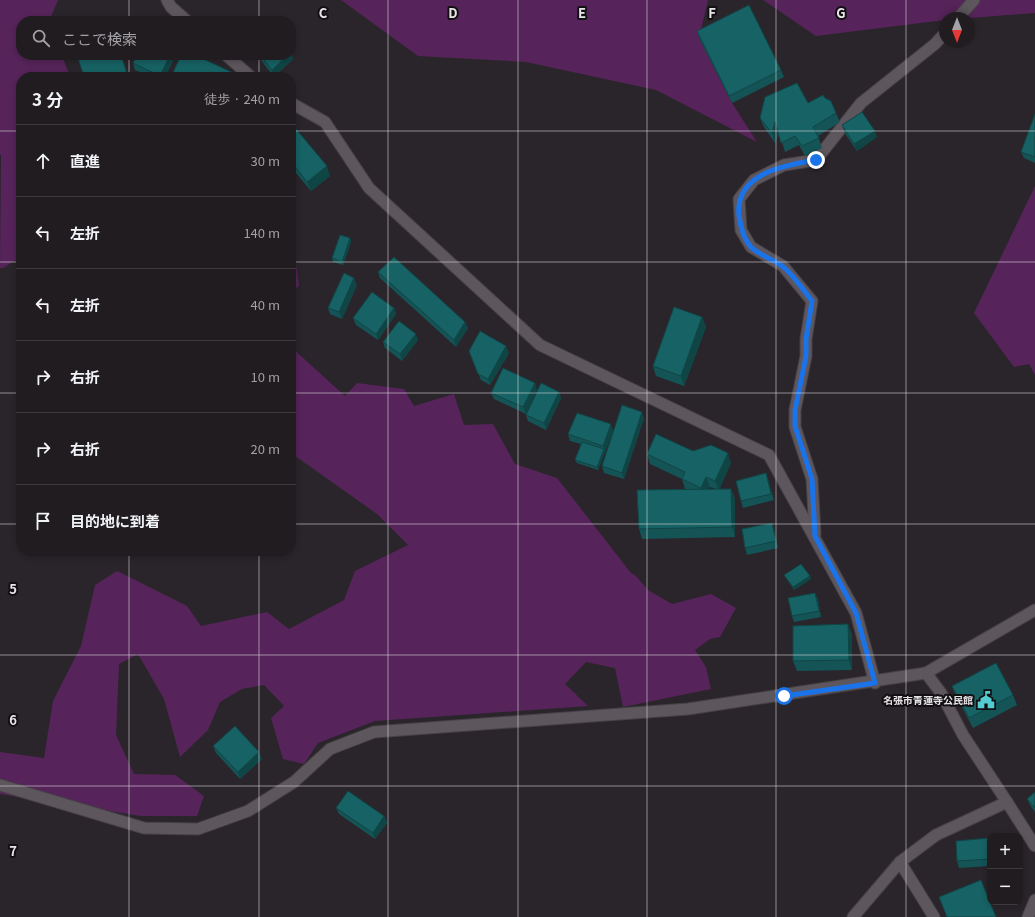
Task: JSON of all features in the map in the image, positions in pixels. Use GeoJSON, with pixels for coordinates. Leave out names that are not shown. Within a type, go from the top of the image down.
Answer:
{"type":"FeatureCollection","features":[{"type":"Feature","properties":{"kind":"street"},"geometry":{"type":"LineString","coordinates":[[167,0],[171,7],[181,16]]}},
{"type":"Feature","properties":{"kind":"street"},"geometry":{"type":"LineString","coordinates":[[963,12],[974,0]]}},
{"type":"Feature","properties":{"kind":"street"},"geometry":{"type":"LineString","coordinates":[[815,536],[812,479],[795,426],[795,410],[806,356],[806,339],[812,301],[783,266],[751,247],[741,230],[739,199],[754,180],[784,165],[816,160],[861,103],[939,40]]}},
{"type":"Feature","properties":{"kind":"street"},"geometry":{"type":"LineString","coordinates":[[232,60],[245,72]]}},
{"type":"Feature","properties":{"kind":"street"},"geometry":{"type":"LineString","coordinates":[[296,106],[325,122],[369,188],[540,345],[769,455],[815,536],[856,613],[875,683]]}},
{"type":"Feature","properties":{"kind":"street"},"geometry":{"type":"LineString","coordinates":[[0,785],[144,828],[198,829],[248,811],[294,782],[330,749],[374,732],[688,709],[875,683],[926,673],[1035,610]]}},
{"type":"Feature","properties":{"kind":"street"},"geometry":{"type":"LineString","coordinates":[[926,673],[941,693],[963,735],[1035,846]]}},
{"type":"Feature","properties":{"kind":"street"},"geometry":{"type":"LineString","coordinates":[[853,917],[900,862],[936,835],[1007,802]]}},
{"type":"Feature","properties":{"kind":"street"},"geometry":{"type":"LineString","coordinates":[[900,862],[934,917]]}},
{"type":"Feature","properties":{"kind":"street"},"geometry":{"type":"LineString","coordinates":[[1028,917],[1035,900]]}},
{"type":"Feature","properties":{"kind":"shaded area"},"geometry":{"type":"Polygon","coordinates":[[[0,0],[58,0],[51,16],[16,16],[16,60],[64,60],[68,72],[16,72],[16,260],[3,268],[0,268],[0,0]]]}},
{"type":"Feature","properties":{"kind":"shaded area"},"geometry":{"type":"Polygon","coordinates":[[[341,0],[708,0],[699,38],[732,103],[757,142],[656,90],[526,62],[418,56],[341,0]]]}},
{"type":"Feature","properties":{"kind":"shaded area"},"geometry":{"type":"Polygon","coordinates":[[[763,0],[1035,0],[1035,13],[975,18],[975,12],[939,12],[939,21],[816,36],[763,0]]]}},
{"type":"Feature","properties":{"kind":"shaded area"},"geometry":{"type":"Polygon","coordinates":[[[1035,186],[1035,375],[1029,364],[1014,367],[974,313],[1035,186]]]}},
{"type":"Feature","properties":{"kind":"shaded area"},"geometry":{"type":"Polygon","coordinates":[[[296,263],[299,285],[296,288],[296,263]]]}},
{"type":"Feature","properties":{"kind":"shaded area"},"geometry":{"type":"Polygon","coordinates":[[[296,352],[345,396],[357,383],[404,389],[414,406],[454,394],[464,425],[493,424],[515,464],[557,478],[631,573],[636,576],[648,590],[672,604],[711,594],[736,608],[720,637],[710,639],[695,650],[706,667],[711,689],[623,707],[615,668],[586,662],[565,684],[588,706],[375,721],[318,743],[304,764],[283,759],[271,718],[284,706],[264,685],[242,689],[220,702],[208,730],[180,757],[164,699],[138,654],[119,664],[116,735],[134,774],[175,775],[204,796],[197,816],[141,816],[0,794],[0,752],[44,758],[53,701],[81,646],[95,585],[117,571],[187,606],[201,626],[267,612],[289,629],[344,600],[355,571],[408,545],[377,514],[296,457],[296,352]]]}},
{"type":"Feature","properties":{"kind":"building"},"geometry":{"type":"Polygon","coordinates":[[[749,5],[781,70],[729,96],[697,31],[749,5]]]}},
{"type":"Feature","properties":{"kind":"building"},"geometry":{"type":"Polygon","coordinates":[[[79,60],[123,60],[126,72],[82,72],[79,60]]]}},
{"type":"Feature","properties":{"kind":"building"},"geometry":{"type":"Polygon","coordinates":[[[134,60],[168,60],[162,72],[152,72],[133,63],[134,60]]]}},
{"type":"Feature","properties":{"kind":"building"},"geometry":{"type":"Polygon","coordinates":[[[179,60],[206,60],[231,72],[173,72],[179,60]]]}},
{"type":"Feature","properties":{"kind":"building"},"geometry":{"type":"Polygon","coordinates":[[[264,60],[283,60],[272,70],[264,60]]]}},
{"type":"Feature","properties":{"kind":"building"},"geometry":{"type":"Polygon","coordinates":[[[797,83],[808,103],[823,95],[831,101],[836,113],[813,127],[819,138],[802,146],[795,136],[781,143],[775,122],[772,133],[760,118],[765,97],[797,83]]]}},
{"type":"Feature","properties":{"kind":"building"},"geometry":{"type":"Polygon","coordinates":[[[862,112],[875,131],[854,144],[842,125],[862,112]]]}},
{"type":"Feature","properties":{"kind":"building"},"geometry":{"type":"Polygon","coordinates":[[[1035,114],[1035,157],[1021,152],[1035,114]]]}},
{"type":"Feature","properties":{"kind":"building"},"geometry":{"type":"Polygon","coordinates":[[[296,129],[327,166],[307,182],[296,168],[296,129]]]}},
{"type":"Feature","properties":{"kind":"building"},"geometry":{"type":"Polygon","coordinates":[[[340,235],[350,238],[342,262],[332,258],[340,235]]]}},
{"type":"Feature","properties":{"kind":"building"},"geometry":{"type":"Polygon","coordinates":[[[394,257],[465,322],[454,340],[378,272],[394,257]]]}},
{"type":"Feature","properties":{"kind":"building"},"geometry":{"type":"Polygon","coordinates":[[[344,273],[354,278],[339,312],[328,308],[344,273]]]}},
{"type":"Feature","properties":{"kind":"building"},"geometry":{"type":"Polygon","coordinates":[[[372,292],[394,308],[376,334],[353,318],[372,292]]]}},
{"type":"Feature","properties":{"kind":"building"},"geometry":{"type":"Polygon","coordinates":[[[674,307],[702,317],[681,376],[653,366],[674,307]]]}},
{"type":"Feature","properties":{"kind":"building"},"geometry":{"type":"Polygon","coordinates":[[[399,321],[416,334],[400,354],[383,342],[399,321]]]}},
{"type":"Feature","properties":{"kind":"building"},"geometry":{"type":"Polygon","coordinates":[[[480,331],[506,346],[488,379],[478,374],[469,351],[480,331]]]}},
{"type":"Feature","properties":{"kind":"building"},"geometry":{"type":"Polygon","coordinates":[[[503,368],[535,383],[523,407],[491,393],[503,368]]]}},
{"type":"Feature","properties":{"kind":"building"},"geometry":{"type":"Polygon","coordinates":[[[541,383],[559,392],[544,423],[526,415],[541,383]]]}},
{"type":"Feature","properties":{"kind":"building"},"geometry":{"type":"Polygon","coordinates":[[[622,405],[642,412],[622,473],[602,466],[622,405]]]}},
{"type":"Feature","properties":{"kind":"building"},"geometry":{"type":"Polygon","coordinates":[[[577,413],[611,424],[603,446],[568,434],[577,413]]]}},
{"type":"Feature","properties":{"kind":"building"},"geometry":{"type":"Polygon","coordinates":[[[656,434],[693,451],[711,445],[728,453],[715,481],[706,477],[701,488],[682,479],[685,472],[647,454],[656,434]]]}},
{"type":"Feature","properties":{"kind":"building"},"geometry":{"type":"Polygon","coordinates":[[[582,442],[604,449],[597,467],[575,460],[582,442]]]}},
{"type":"Feature","properties":{"kind":"building"},"geometry":{"type":"Polygon","coordinates":[[[766,473],[771,494],[741,501],[736,481],[766,473]]]}},
{"type":"Feature","properties":{"kind":"building"},"geometry":{"type":"Polygon","coordinates":[[[731,489],[732,527],[639,529],[637,490],[731,489]]]}},
{"type":"Feature","properties":{"kind":"building"},"geometry":{"type":"Polygon","coordinates":[[[772,523],[776,541],[745,548],[742,529],[772,523]]]}},
{"type":"Feature","properties":{"kind":"building"},"geometry":{"type":"Polygon","coordinates":[[[801,564],[810,576],[793,587],[784,575],[801,564]]]}},
{"type":"Feature","properties":{"kind":"building"},"geometry":{"type":"Polygon","coordinates":[[[815,593],[819,611],[792,616],[788,598],[815,593]]]}},
{"type":"Feature","properties":{"kind":"building"},"geometry":{"type":"Polygon","coordinates":[[[848,624],[849,660],[793,661],[793,626],[848,624]]]}},
{"type":"Feature","properties":{"kind":"building","name":"名張市青蓮寺公民館"},"geometry":{"type":"Polygon","coordinates":[[[996,663],[1013,695],[969,718],[952,686],[996,663]]]}},
{"type":"Feature","properties":{"kind":"building"},"geometry":{"type":"Polygon","coordinates":[[[235,726],[259,752],[238,772],[213,746],[235,726]]]}},
{"type":"Feature","properties":{"kind":"building"},"geometry":{"type":"Polygon","coordinates":[[[348,791],[384,816],[373,833],[336,808],[348,791]]]}},
{"type":"Feature","properties":{"kind":"building"},"geometry":{"type":"Polygon","coordinates":[[[1035,792],[1035,808],[1027,799],[1035,792]]]}},
{"type":"Feature","properties":{"kind":"building"},"geometry":{"type":"Polygon","coordinates":[[[987,838],[987,859],[957,861],[956,841],[987,838]]]}},
{"type":"Feature","properties":{"kind":"building"},"geometry":{"type":"Polygon","coordinates":[[[981,880],[987,895],[987,905],[991,905],[996,917],[947,917],[939,897],[981,880]]]}},
{"type":"Feature","properties":{"kind":"place","name":"名張市青蓮寺公民館"},"geometry":{"type":"Point","coordinates":[986,700]}},
{"type":"Feature","properties":{"kind":"route"},"geometry":{"type":"LineString","coordinates":[[784,696],[875,683],[856,613],[815,536],[812,479],[795,426],[795,410],[806,356],[806,339],[812,301],[783,266],[751,247],[741,230],[739,199],[754,180],[784,165],[816,160]]}}]}
